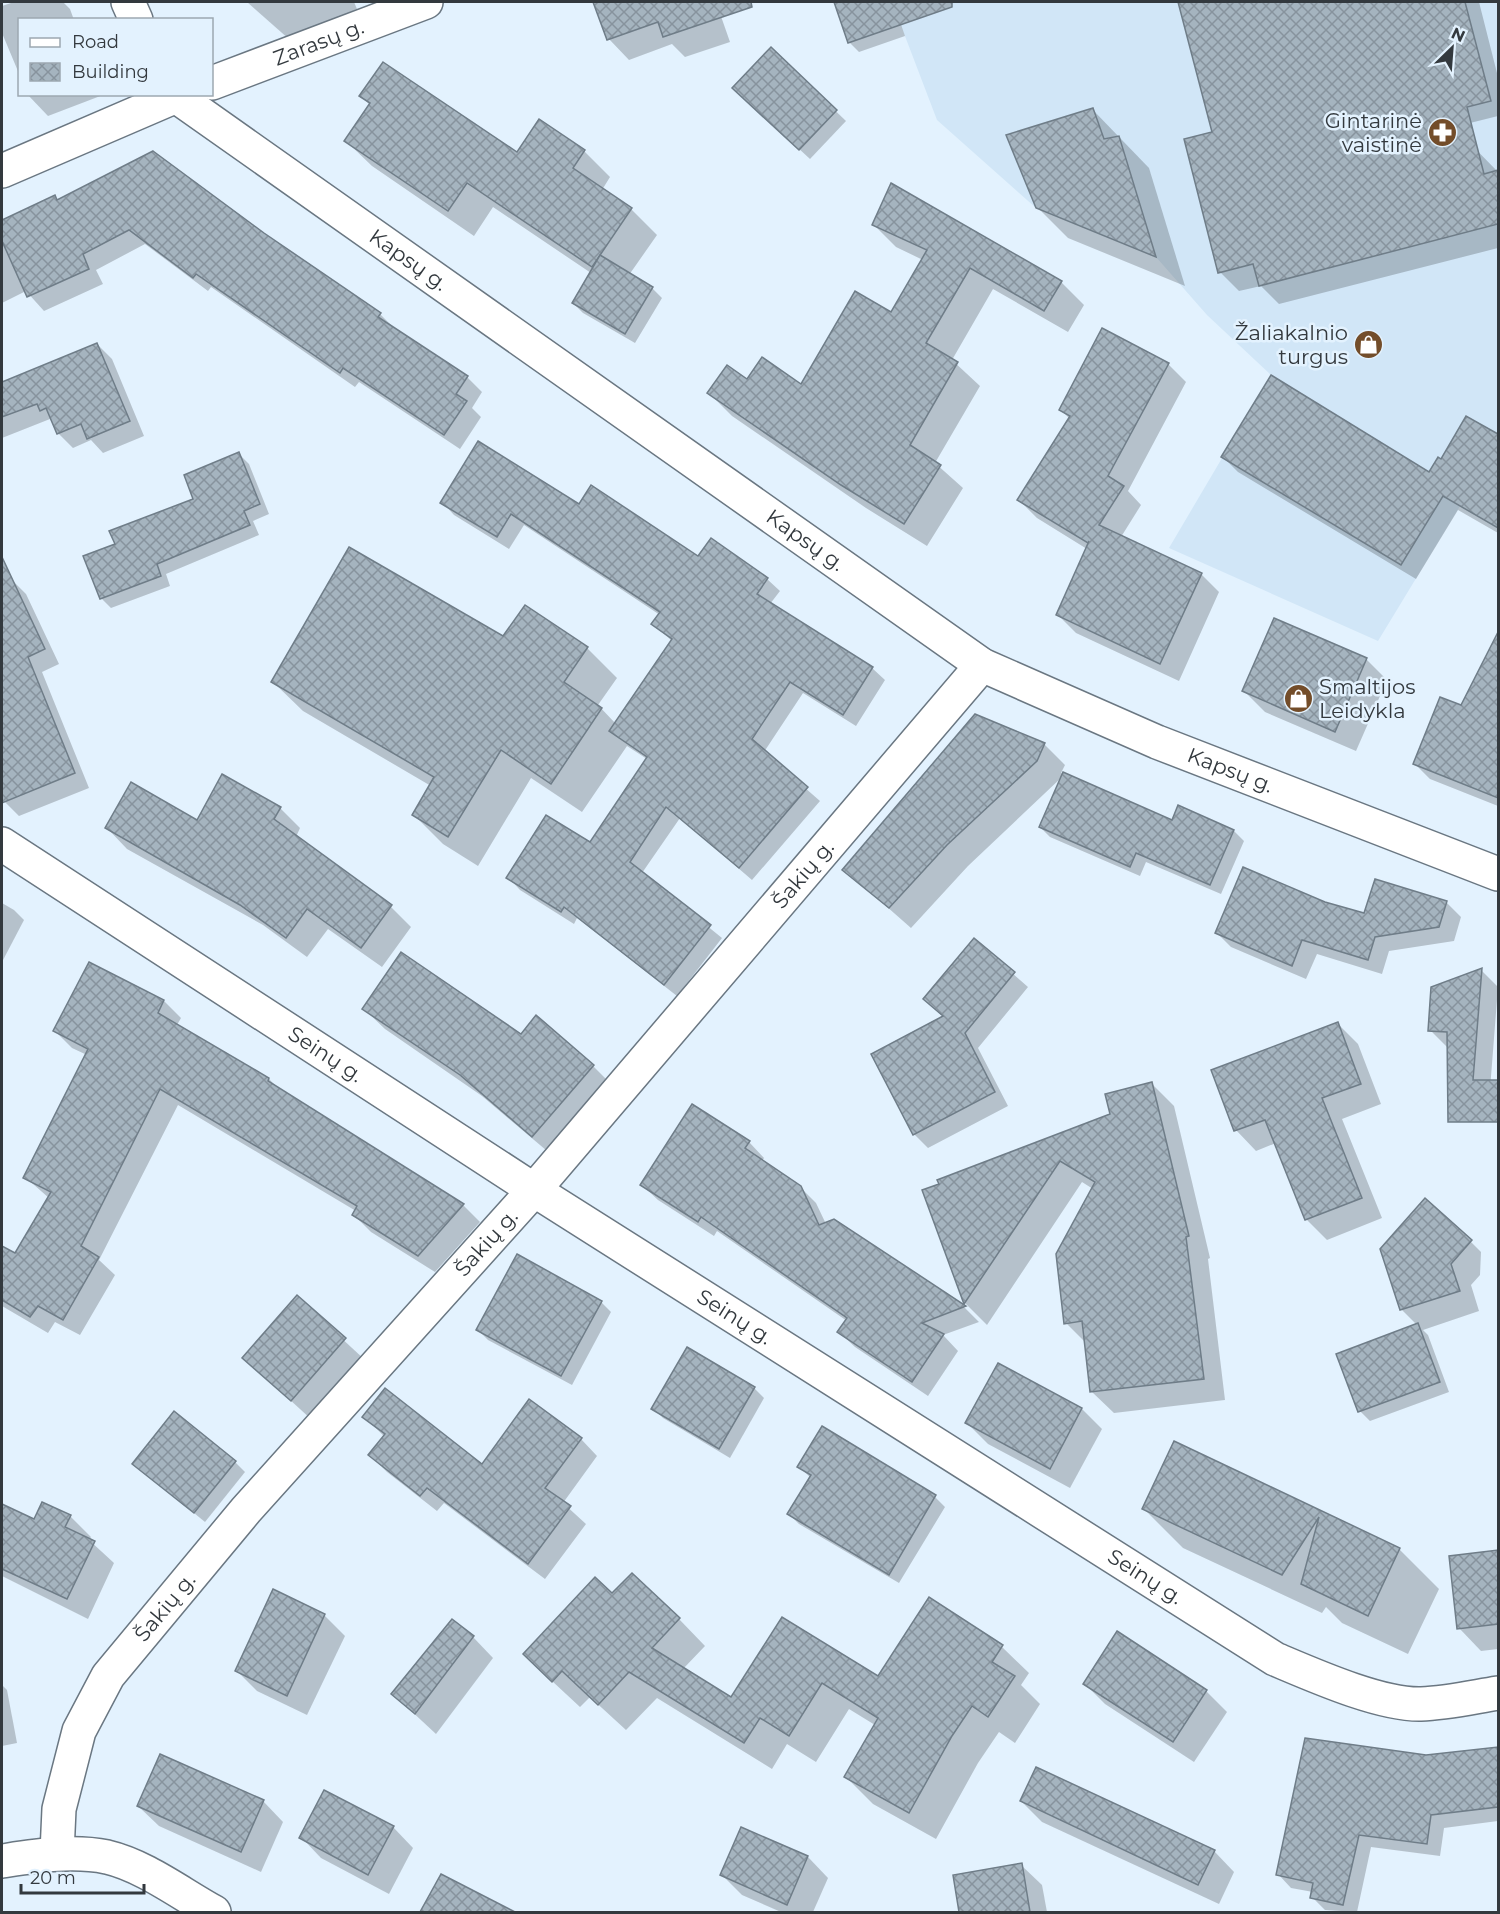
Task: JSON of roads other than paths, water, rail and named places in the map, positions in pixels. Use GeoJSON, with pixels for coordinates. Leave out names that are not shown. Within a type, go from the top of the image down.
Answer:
{"type":"FeatureCollection","features":[{"type":"Feature","properties":{"kind":"street"},"geometry":{"type":"LineString","coordinates":[[128,2],[135,18]]}},
{"type":"Feature","properties":{"kind":"street","name":"Zarasų g."},"geometry":{"type":"LineString","coordinates":[[213,83],[426,2]]}},
{"type":"Feature","properties":{"kind":"street"},"geometry":{"type":"LineString","coordinates":[[2,171],[174,96]]}},
{"type":"Feature","properties":{"kind":"street","name":"Kapsų g."},"geometry":{"type":"LineString","coordinates":[[177,96],[982,664],[1157,742],[1498,874]]}},
{"type":"Feature","properties":{"kind":"street","name":"Šakių g."},"geometry":{"type":"LineString","coordinates":[[57,1853],[59,1809],[79,1731],[108,1676],[246,1510],[534,1190],[982,664]]}},
{"type":"Feature","properties":{"kind":"street","name":"Seinų g."},"geometry":{"type":"LineString","coordinates":[[2,844],[534,1190],[1275,1659],[1321,1678],[1373,1695],[1419,1704],[1498,1693]]}},
{"type":"Feature","properties":{"kind":"street"},"geometry":{"type":"LineString","coordinates":[[2,1862],[57,1853],[108,1857],[139,1870],[214,1912]]}},
{"type":"Feature","properties":{"kind":"place","name":"Gintarinė vaistinė"},"geometry":{"type":"Point","coordinates":[1443,133]}},
{"type":"Feature","properties":{"kind":"place","name":"Žaliakalnio turgus"},"geometry":{"type":"Point","coordinates":[1369,345]}},
{"type":"Feature","properties":{"kind":"place","name":"Smaltijos Leidykla"},"geometry":{"type":"Point","coordinates":[1298,699]}}]}
